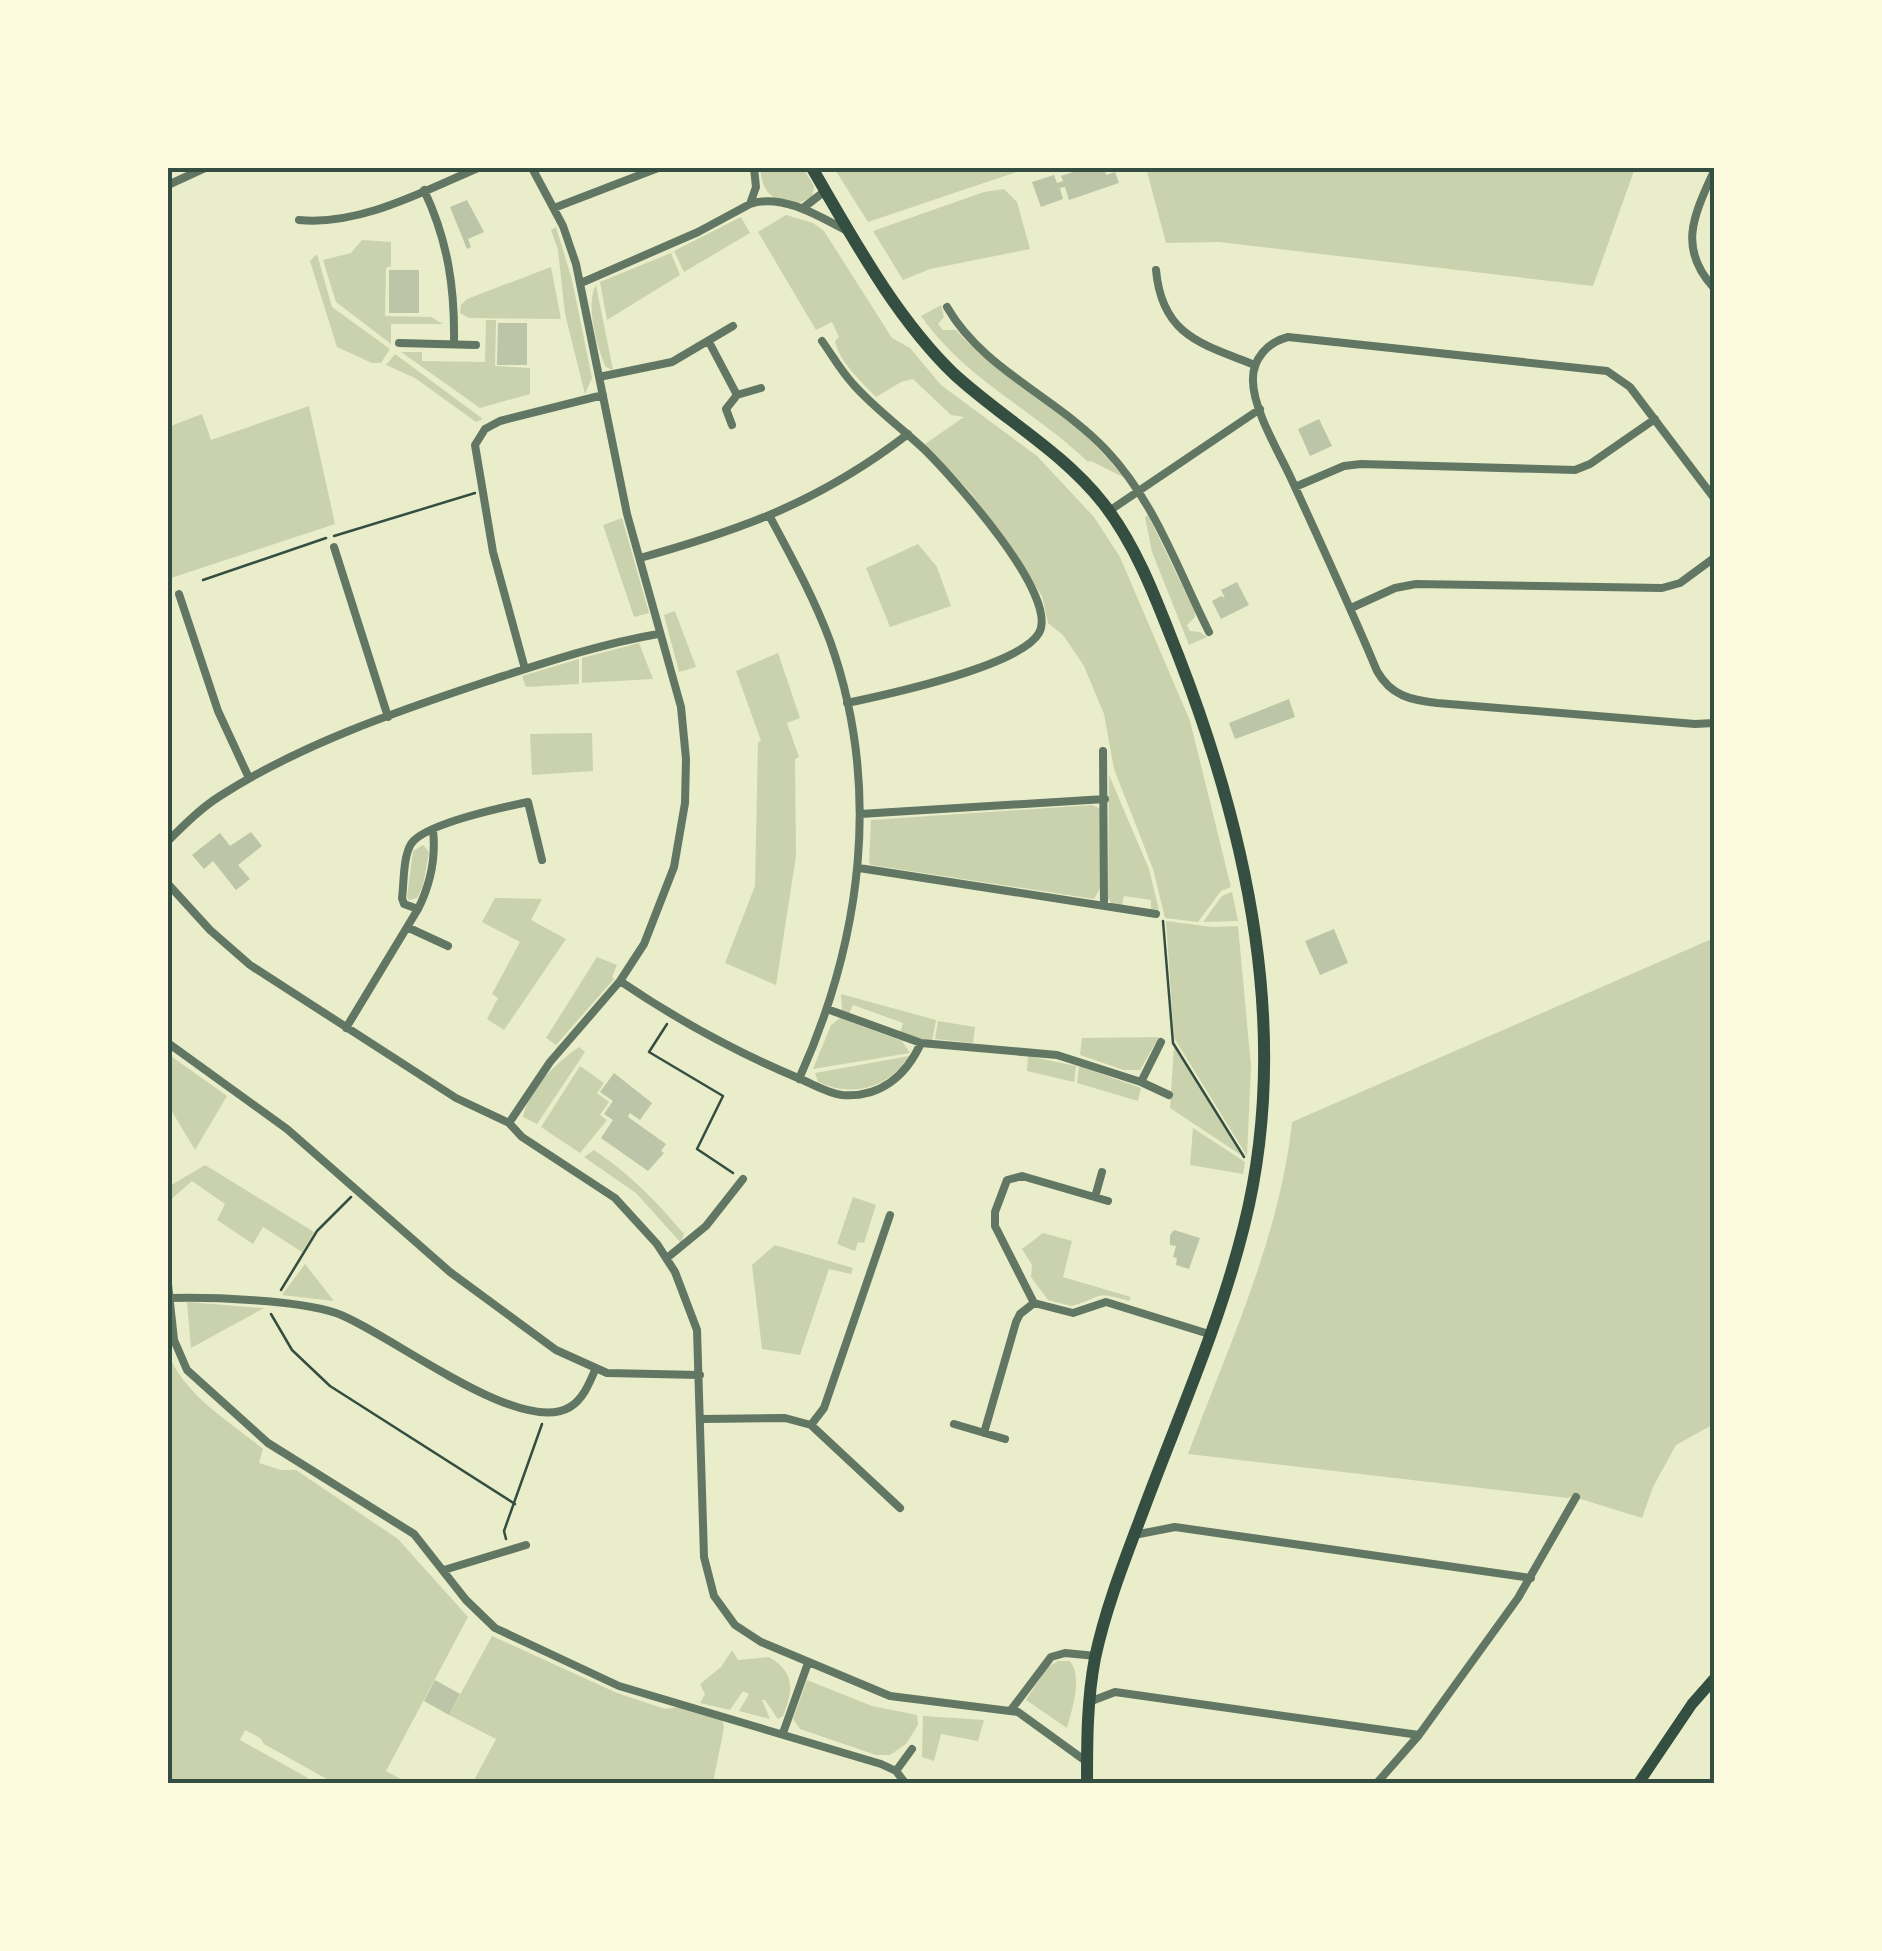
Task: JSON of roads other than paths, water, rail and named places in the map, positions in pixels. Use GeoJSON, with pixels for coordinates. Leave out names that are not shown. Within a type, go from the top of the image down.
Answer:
{"type":"FeatureCollection","features":[{"type":"Feature","properties":{"kind":"main road"},"geometry":{"type":"LineString","coordinates":[[812,168],[907,320],[930,349],[970,388],[1058,455],[1109,511],[1146,578],[1208,738],[1246,886],[1260,964],[1265,1028],[1257,1166],[1240,1242],[1209,1334],[1112,1592],[1089,1702],[1087,1784]]}},
{"type":"Feature","properties":{"kind":"main road"},"geometry":{"type":"LineString","coordinates":[[1638,1784],[1692,1704],[1714,1679]]}},
{"type":"Feature","properties":{"kind":"street"},"geometry":{"type":"LineString","coordinates":[[168,185],[205,168]]}},
{"type":"Feature","properties":{"kind":"street"},"geometry":{"type":"LineString","coordinates":[[299,220],[360,214],[478,168]]}},
{"type":"Feature","properties":{"kind":"street"},"geometry":{"type":"LineString","coordinates":[[509,1123],[550,1062],[620,981],[644,944],[674,867],[683,825],[686,780],[684,722],[622,491],[580,282],[570,244],[532,168]]}},
{"type":"Feature","properties":{"kind":"street"},"geometry":{"type":"LineString","coordinates":[[554,208],[658,168]]}},
{"type":"Feature","properties":{"kind":"street"},"geometry":{"type":"LineString","coordinates":[[750,204],[756,187],[754,168]]}},
{"type":"Feature","properties":{"kind":"street"},"geometry":{"type":"LineString","coordinates":[[1714,171],[1694,218],[1692,238],[1698,267],[1714,288]]}},
{"type":"Feature","properties":{"kind":"street"},"geometry":{"type":"LineString","coordinates":[[424,190],[436,214],[450,265],[454,344]]}},
{"type":"Feature","properties":{"kind":"street"},"geometry":{"type":"LineString","coordinates":[[803,208],[826,191]]}},
{"type":"Feature","properties":{"kind":"street"},"geometry":{"type":"LineString","coordinates":[[580,282],[698,232],[750,204],[770,200],[803,208],[851,233]]}},
{"type":"Feature","properties":{"kind":"street"},"geometry":{"type":"LineString","coordinates":[[328,220],[330,233]]}},
{"type":"Feature","properties":{"kind":"street"},"geometry":{"type":"LineString","coordinates":[[1156,270],[1166,310],[1184,334],[1255,365]]}},
{"type":"Feature","properties":{"kind":"street"},"geometry":{"type":"LineString","coordinates":[[947,307],[989,356],[1080,424],[1140,490],[1209,632]]}},
{"type":"Feature","properties":{"kind":"street"},"geometry":{"type":"LineString","coordinates":[[942,326],[954,318]]}},
{"type":"Feature","properties":{"kind":"street"},"geometry":{"type":"LineString","coordinates":[[599,378],[672,362],[734,326]]}},
{"type":"Feature","properties":{"kind":"street"},"geometry":{"type":"LineString","coordinates":[[1714,498],[1622,379],[1595,368],[1300,337],[1279,339],[1255,365],[1252,383],[1260,409],[1382,680],[1403,697],[1695,724],[1714,722]]}},
{"type":"Feature","properties":{"kind":"street"},"geometry":{"type":"LineString","coordinates":[[822,340],[852,384],[961,489],[1020,567],[1041,606],[1042,626],[1035,638],[1018,650],[938,682],[847,702]]}},
{"type":"Feature","properties":{"kind":"street"},"geometry":{"type":"LineString","coordinates":[[709,342],[738,395]]}},
{"type":"Feature","properties":{"kind":"street"},"geometry":{"type":"LineString","coordinates":[[399,343],[476,345]]}},
{"type":"Feature","properties":{"kind":"street"},"geometry":{"type":"LineString","coordinates":[[732,425],[726,409],[738,395],[762,388]]}},
{"type":"Feature","properties":{"kind":"street"},"geometry":{"type":"LineString","coordinates":[[525,669],[498,571],[475,445],[485,429],[500,421],[602,396]]}},
{"type":"Feature","properties":{"kind":"street"},"geometry":{"type":"LineString","coordinates":[[1109,511],[1260,409]]}},
{"type":"Feature","properties":{"kind":"street"},"geometry":{"type":"LineString","coordinates":[[1295,487],[1344,466],[1361,464],[1575,470],[1590,464],[1655,419]]}},
{"type":"Feature","properties":{"kind":"street"},"geometry":{"type":"LineString","coordinates":[[640,558],[770,517],[830,487],[908,434]]}},
{"type":"Feature","properties":{"kind":"street"},"geometry":{"type":"LineString","coordinates":[[770,517],[820,618],[847,702],[856,741],[860,814],[858,868],[848,939],[827,1009],[799,1079]]}},
{"type":"Feature","properties":{"kind":"street"},"geometry":{"type":"LineString","coordinates":[[334,547],[388,717]]}},
{"type":"Feature","properties":{"kind":"street"},"geometry":{"type":"LineString","coordinates":[[1351,608],[1395,588],[1416,584],[1662,588],[1680,582],[1714,558]]}},
{"type":"Feature","properties":{"kind":"street"},"geometry":{"type":"LineString","coordinates":[[179,594],[218,710],[249,778]]}},
{"type":"Feature","properties":{"kind":"street"},"geometry":{"type":"LineString","coordinates":[[1194,626],[1204,621]]}},
{"type":"Feature","properties":{"kind":"street"},"geometry":{"type":"LineString","coordinates":[[168,840],[216,798],[249,778],[388,717],[525,669],[658,634]]}},
{"type":"Feature","properties":{"kind":"street"},"geometry":{"type":"LineString","coordinates":[[1103,751],[1104,904]]}},
{"type":"Feature","properties":{"kind":"street"},"geometry":{"type":"LineString","coordinates":[[860,814],[1105,799]]}},
{"type":"Feature","properties":{"kind":"street"},"geometry":{"type":"LineString","coordinates":[[418,909],[404,904],[402,898],[410,848],[414,840],[462,818],[528,802],[542,860]]}},
{"type":"Feature","properties":{"kind":"street"},"geometry":{"type":"LineString","coordinates":[[346,1028],[418,909],[429,880],[434,830]]}},
{"type":"Feature","properties":{"kind":"street"},"geometry":{"type":"LineString","coordinates":[[858,868],[1104,904],[1160,917]]}},
{"type":"Feature","properties":{"kind":"street"},"geometry":{"type":"LineString","coordinates":[[168,884],[210,930],[250,965],[456,1098],[509,1123],[522,1137],[615,1198],[667,1258],[692,1314],[700,1375],[703,1546],[714,1596],[741,1631],[890,1696],[1011,1710],[1034,1720],[1087,1762]]}},
{"type":"Feature","properties":{"kind":"street"},"geometry":{"type":"LineString","coordinates":[[409,928],[448,946]]}},
{"type":"Feature","properties":{"kind":"street"},"geometry":{"type":"LineString","coordinates":[[620,981],[673,1015],[832,1093],[869,1093],[890,1083],[908,1070],[920,1043]]}},
{"type":"Feature","properties":{"kind":"street"},"geometry":{"type":"LineString","coordinates":[[827,1009],[920,1043],[1042,1052],[1141,1082],[1169,1095]]}},
{"type":"Feature","properties":{"kind":"street"},"geometry":{"type":"LineString","coordinates":[[1141,1082],[1161,1042]]}},
{"type":"Feature","properties":{"kind":"street"},"geometry":{"type":"LineString","coordinates":[[168,1043],[273,1118],[400,1230],[488,1302],[556,1350],[594,1370],[636,1375],[700,1375]]}},
{"type":"Feature","properties":{"kind":"street"},"geometry":{"type":"LineString","coordinates":[[1095,1197],[1102,1172]]}},
{"type":"Feature","properties":{"kind":"street"},"geometry":{"type":"LineString","coordinates":[[1108,1200],[1022,1176],[1013,1176],[1004,1184],[994,1226],[1034,1303],[1073,1313],[1106,1302],[1209,1334]]}},
{"type":"Feature","properties":{"kind":"street"},"geometry":{"type":"LineString","coordinates":[[667,1258],[706,1226],[743,1180]]}},
{"type":"Feature","properties":{"kind":"street"},"geometry":{"type":"LineString","coordinates":[[811,1425],[824,1408],[890,1215]]}},
{"type":"Feature","properties":{"kind":"street"},"geometry":{"type":"LineString","coordinates":[[168,1284],[178,1354],[204,1387],[290,1458],[414,1534],[466,1600],[495,1628],[618,1686],[782,1733],[896,1771],[906,1784]]}},
{"type":"Feature","properties":{"kind":"street"},"geometry":{"type":"LineString","coordinates":[[169,1298],[318,1308],[345,1316],[456,1379],[541,1414],[559,1412],[577,1401],[594,1370]]}},
{"type":"Feature","properties":{"kind":"street"},"geometry":{"type":"LineString","coordinates":[[984,1432],[1016,1322],[1034,1303]]}},
{"type":"Feature","properties":{"kind":"street"},"geometry":{"type":"LineString","coordinates":[[702,1419],[785,1418],[811,1425],[900,1508]]}},
{"type":"Feature","properties":{"kind":"street"},"geometry":{"type":"LineString","coordinates":[[954,1424],[1005,1439]]}},
{"type":"Feature","properties":{"kind":"street"},"geometry":{"type":"LineString","coordinates":[[1376,1784],[1419,1735],[1531,1578],[1576,1497]]}},
{"type":"Feature","properties":{"kind":"street"},"geometry":{"type":"LineString","coordinates":[[1134,1535],[1175,1526],[1531,1578]]}},
{"type":"Feature","properties":{"kind":"street"},"geometry":{"type":"LineString","coordinates":[[444,1570],[526,1546]]}},
{"type":"Feature","properties":{"kind":"street"},"geometry":{"type":"LineString","coordinates":[[1011,1710],[1048,1659],[1060,1654],[1096,1656]]}},
{"type":"Feature","properties":{"kind":"street"},"geometry":{"type":"LineString","coordinates":[[782,1733],[808,1663]]}},
{"type":"Feature","properties":{"kind":"street"},"geometry":{"type":"LineString","coordinates":[[1089,1702],[1115,1692],[1419,1735]]}},
{"type":"Feature","properties":{"kind":"street"},"geometry":{"type":"LineString","coordinates":[[896,1771],[912,1749]]}}]}
